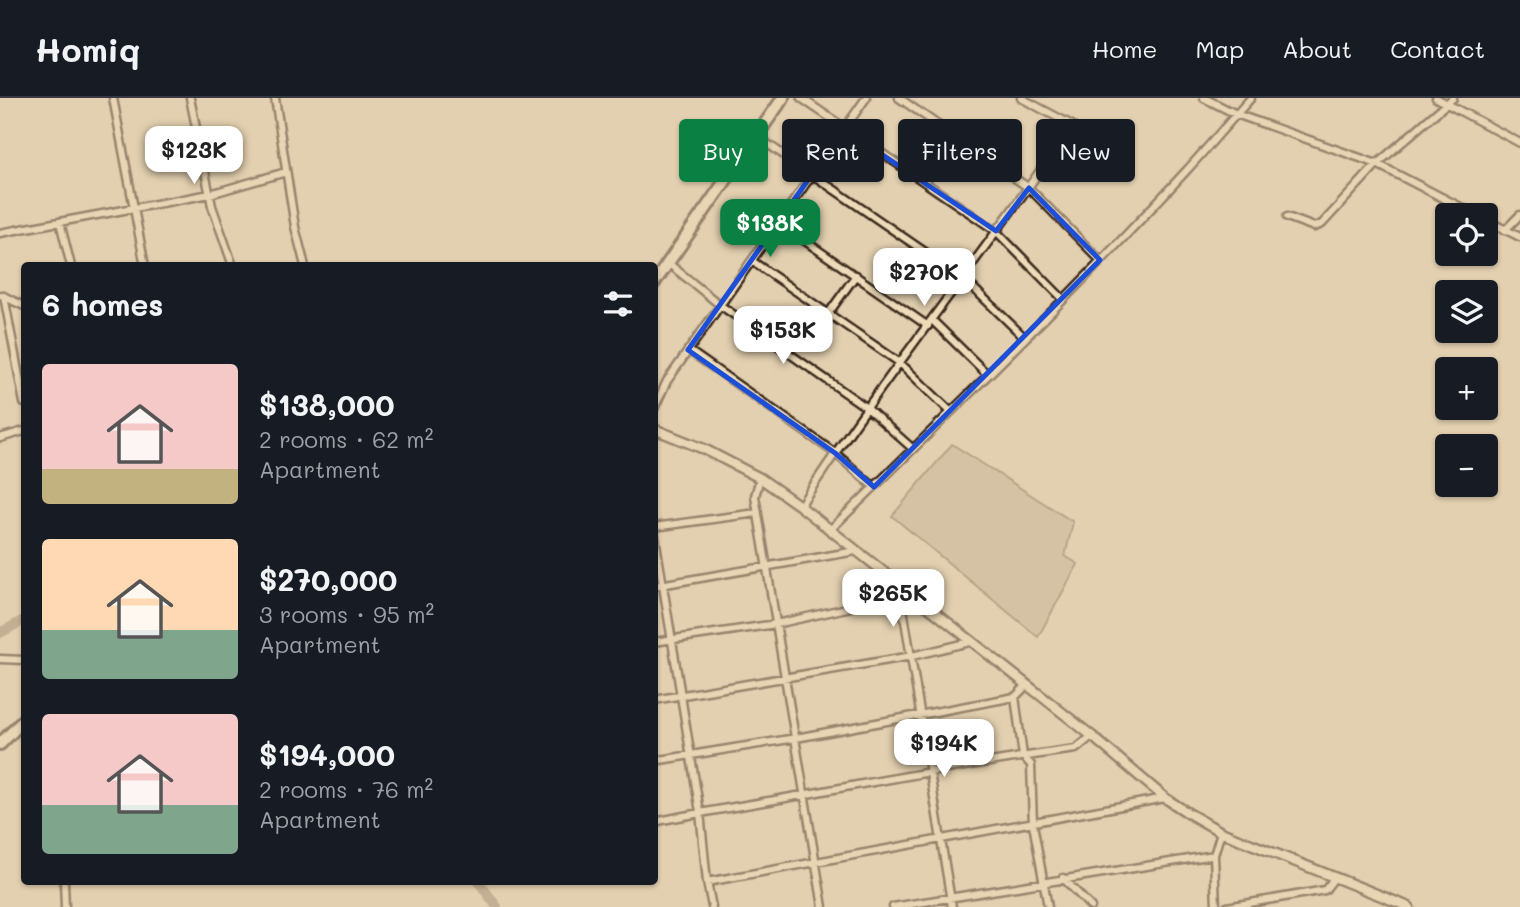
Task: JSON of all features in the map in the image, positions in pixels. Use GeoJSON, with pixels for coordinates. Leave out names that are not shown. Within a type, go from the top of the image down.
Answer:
{"type":"FeatureCollection","features":[{"type":"Feature","properties":{"kind":"highway"},"geometry":{"type":"LineString","coordinates":[[768,119],[783,98]]}},
{"type":"Feature","properties":{"kind":"highway"},"geometry":{"type":"LineString","coordinates":[[658,277],[724,182]]}},
{"type":"Feature","properties":{"kind":"highway"},"geometry":{"type":"LineString","coordinates":[[0,744],[21,723]]}},
{"type":"Feature","properties":{"kind":"main road"},"geometry":{"type":"LineString","coordinates":[[658,431],[704,449],[760,478],[800,506],[831,529],[905,595],[1092,736],[1165,798],[1221,832],[1335,877],[1389,903],[1409,907]]}},
{"type":"Feature","properties":{"kind":"street"},"geometry":{"type":"LineString","coordinates":[[113,98],[144,262]]}},
{"type":"Feature","properties":{"kind":"street"},"geometry":{"type":"LineString","coordinates":[[190,98],[210,194],[232,262]]}},
{"type":"Feature","properties":{"kind":"street"},"geometry":{"type":"LineString","coordinates":[[275,98],[295,227],[304,262]]}},
{"type":"Feature","properties":{"kind":"street"},"geometry":{"type":"LineString","coordinates":[[801,98],[830,119]]}},
{"type":"Feature","properties":{"kind":"street"},"geometry":{"type":"LineString","coordinates":[[851,119],[866,98]]}},
{"type":"Feature","properties":{"kind":"street"},"geometry":{"type":"LineString","coordinates":[[899,98],[1029,188],[1100,260]]}},
{"type":"Feature","properties":{"kind":"street"},"geometry":{"type":"LineString","coordinates":[[800,506],[867,408],[1029,188],[1072,125],[1021,98]]}},
{"type":"Feature","properties":{"kind":"street"},"geometry":{"type":"LineString","coordinates":[[1204,98],[1236,114],[1377,164],[1453,203]]}},
{"type":"Feature","properties":{"kind":"street"},"geometry":{"type":"LineString","coordinates":[[831,529],[1025,338],[1187,170],[1251,98]]}},
{"type":"Feature","properties":{"kind":"street"},"geometry":{"type":"LineString","coordinates":[[1436,98],[1450,101],[1520,143]]}},
{"type":"Feature","properties":{"kind":"street"},"geometry":{"type":"LineString","coordinates":[[1287,217],[1314,228],[1322,224],[1377,164],[1450,101]]}},
{"type":"Feature","properties":{"kind":"street"},"geometry":{"type":"LineString","coordinates":[[884,156],[996,231],[1063,299]]}},
{"type":"Feature","properties":{"kind":"street"},"geometry":{"type":"LineString","coordinates":[[1,231],[210,194],[286,172]]}},
{"type":"Feature","properties":{"kind":"street"},"geometry":{"type":"LineString","coordinates":[[658,400],[688,350],[807,182]]}},
{"type":"Feature","properties":{"kind":"street"},"geometry":{"type":"LineString","coordinates":[[822,182],[963,278],[1025,338]]}},
{"type":"Feature","properties":{"kind":"street"},"geometry":{"type":"LineString","coordinates":[[1505,230],[1520,215]]}},
{"type":"Feature","properties":{"kind":"street"},"geometry":{"type":"LineString","coordinates":[[60,222],[70,262]]}},
{"type":"Feature","properties":{"kind":"street"},"geometry":{"type":"LineString","coordinates":[[779,223],[930,323],[988,375]]}},
{"type":"Feature","properties":{"kind":"street"},"geometry":{"type":"LineString","coordinates":[[1498,226],[1520,237]]}},
{"type":"Feature","properties":{"kind":"street"},"geometry":{"type":"LineString","coordinates":[[751,261],[900,363],[951,412]]}},
{"type":"Feature","properties":{"kind":"street"},"geometry":{"type":"LineString","coordinates":[[668,263],[720,305],[867,408],[913,449]]}},
{"type":"Feature","properties":{"kind":"street"},"geometry":{"type":"LineString","coordinates":[[828,314],[856,275]]}},
{"type":"Feature","properties":{"kind":"street"},"geometry":{"type":"LineString","coordinates":[[2,295],[21,304]]}},
{"type":"Feature","properties":{"kind":"street"},"geometry":{"type":"LineString","coordinates":[[2,295],[21,388]]}},
{"type":"Feature","properties":{"kind":"street"},"geometry":{"type":"LineString","coordinates":[[688,350],[835,453],[874,487]]}},
{"type":"Feature","properties":{"kind":"street"},"geometry":{"type":"LineString","coordinates":[[0,438],[21,432]]}},
{"type":"Feature","properties":{"kind":"street"},"geometry":{"type":"LineString","coordinates":[[760,478],[755,496],[823,907]]}},
{"type":"Feature","properties":{"kind":"street"},"geometry":{"type":"LineString","coordinates":[[658,528],[758,513]]}},
{"type":"Feature","properties":{"kind":"street"},"geometry":{"type":"LineString","coordinates":[[658,586],[856,551]]}},
{"type":"Feature","properties":{"kind":"street"},"geometry":{"type":"LineString","coordinates":[[658,554],[700,812],[712,907]]}},
{"type":"Feature","properties":{"kind":"street"},"geometry":{"type":"LineString","coordinates":[[658,642],[776,624],[905,595],[929,771],[952,907]]}},
{"type":"Feature","properties":{"kind":"street"},"geometry":{"type":"LineString","coordinates":[[658,699],[912,656],[970,642]]}},
{"type":"Feature","properties":{"kind":"street"},"geometry":{"type":"LineString","coordinates":[[0,659],[21,660]]}},
{"type":"Feature","properties":{"kind":"street"},"geometry":{"type":"LineString","coordinates":[[658,760],[796,738],[1015,696],[1026,686]]}},
{"type":"Feature","properties":{"kind":"street"},"geometry":{"type":"LineString","coordinates":[[1015,696],[1023,756],[1031,765],[1033,824],[1048,907]]}},
{"type":"Feature","properties":{"kind":"street"},"geometry":{"type":"LineString","coordinates":[[658,821],[929,771],[1076,749],[1092,736]]}},
{"type":"Feature","properties":{"kind":"street"},"geometry":{"type":"LineString","coordinates":[[707,883],[1165,798]]}},
{"type":"Feature","properties":{"kind":"street"},"geometry":{"type":"LineString","coordinates":[[1216,907],[1214,855],[1221,832]]}},
{"type":"Feature","properties":{"kind":"street"},"geometry":{"type":"LineString","coordinates":[[893,907],[1214,855]]}},
{"type":"Feature","properties":{"kind":"street"},"geometry":{"type":"LineString","coordinates":[[1227,907],[1325,890],[1335,877]]}},
{"type":"Feature","properties":{"kind":"street"},"geometry":{"type":"LineString","coordinates":[[1063,878],[1091,907]]}},
{"type":"Feature","properties":{"kind":"street"},"geometry":{"type":"LineString","coordinates":[[64,885],[65,907]]}},
{"type":"Feature","properties":{"kind":"highlighted area"},"geometry":{"type":"Polygon","coordinates":[[[844,129],[996,231],[1029,188],[1100,260],[874,487],[835,453],[688,350],[844,129]]]}},
{"type":"Feature","properties":{"kind":"shaded area"},"geometry":{"type":"Polygon","coordinates":[[[952,444],[1073,522],[1065,556],[1078,564],[1038,637],[892,516],[952,444]]]}},
{"type":"Feature","properties":{"kind":"waterway"},"geometry":{"type":"LineString","coordinates":[[0,633],[21,622]]}},
{"type":"Feature","properties":{"kind":"waterway"},"geometry":{"type":"LineString","coordinates":[[481,885],[497,907]]}}]}
